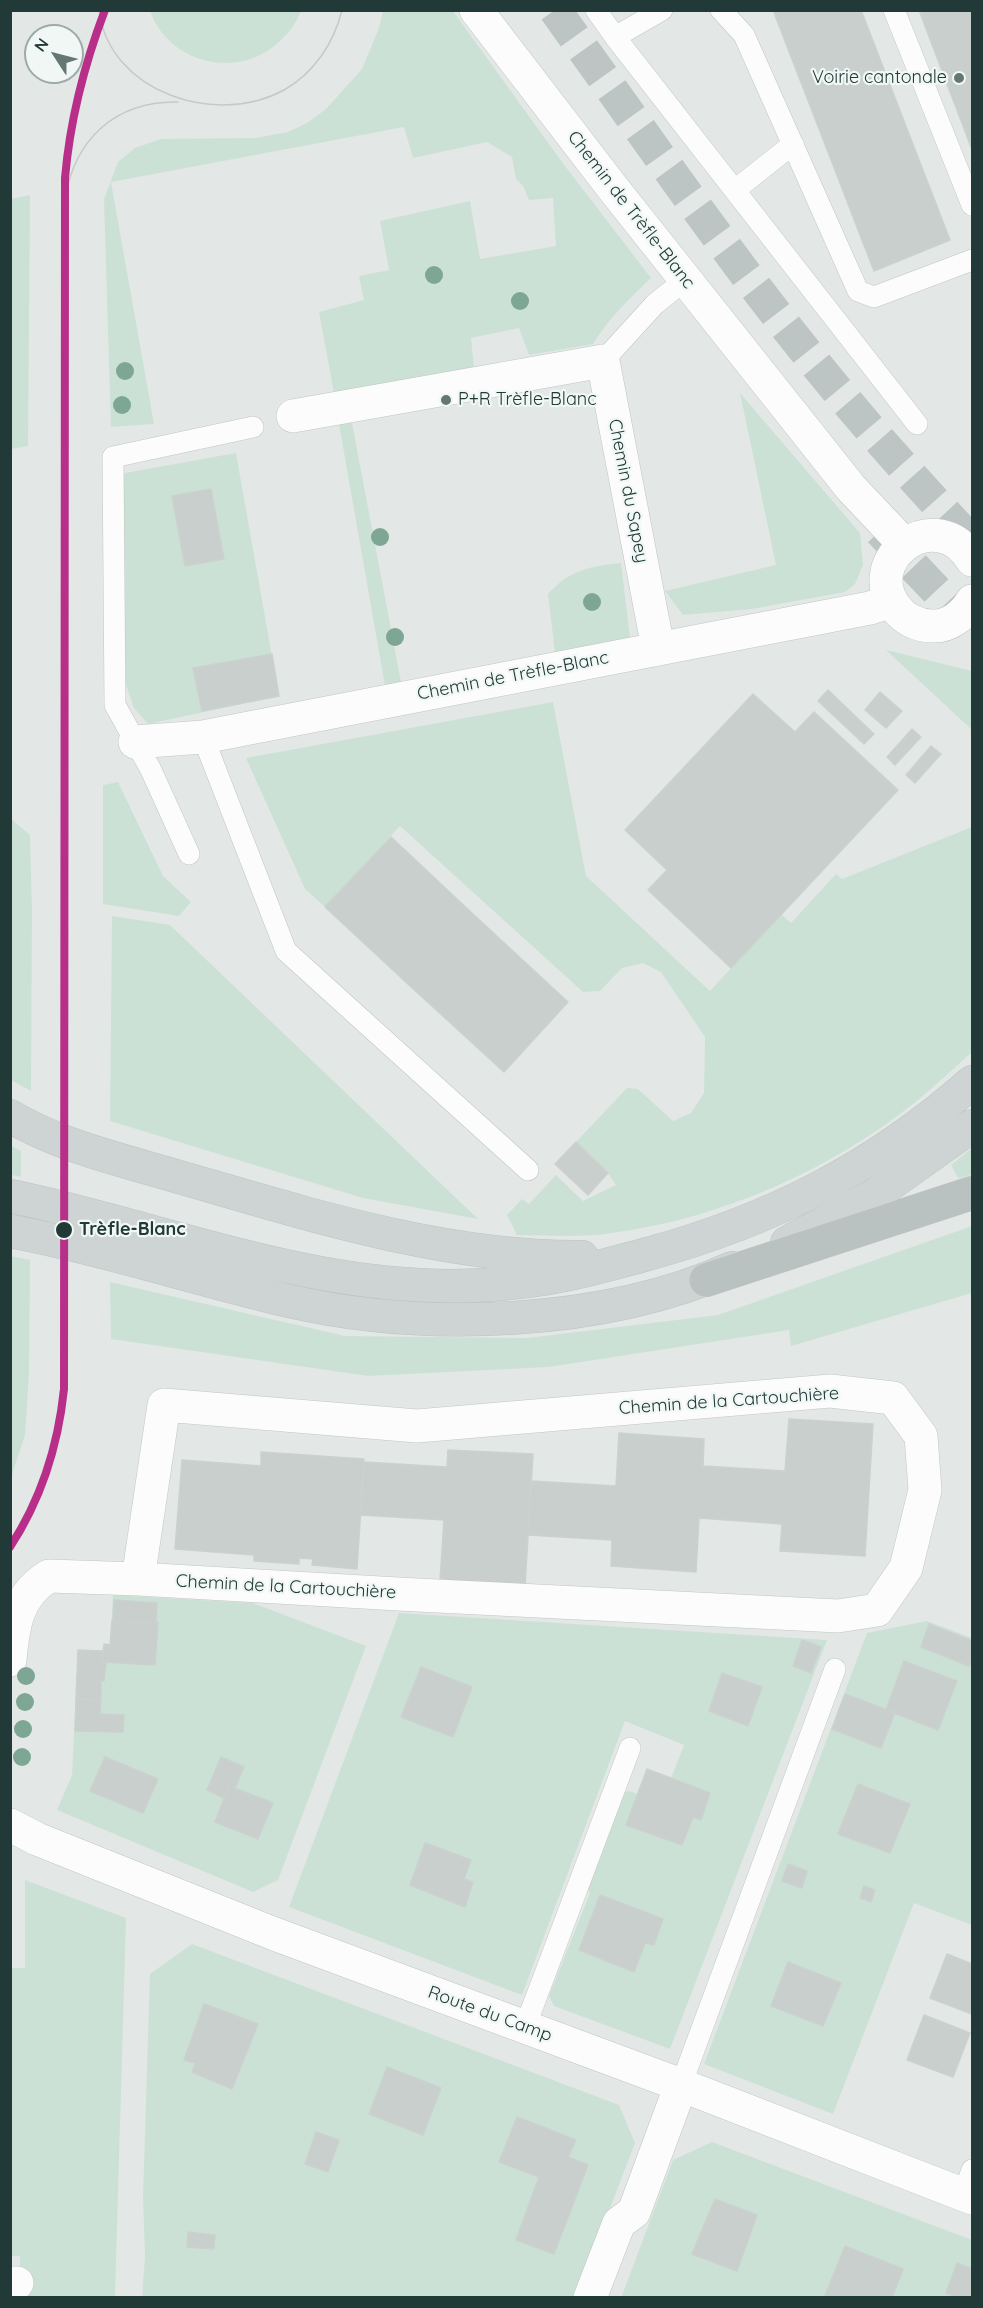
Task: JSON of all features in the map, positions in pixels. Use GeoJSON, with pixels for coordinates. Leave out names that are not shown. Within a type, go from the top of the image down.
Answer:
{"type":"FeatureCollection","features":[{"type":"Feature","properties":{"kind":"highway"},"geometry":{"type":"LineString","coordinates":[[706,1280],[972,1193]]}},
{"type":"Feature","properties":{"kind":"main road"},"geometry":{"type":"LineString","coordinates":[[10,1196],[279,1264],[351,1278],[418,1285],[483,1285],[521,1282],[602,1266],[697,1241],[730,1228],[822,1187],[853,1170],[932,1116],[972,1082]]}},
{"type":"Feature","properties":{"kind":"main road"},"geometry":{"type":"LineString","coordinates":[[10,1116],[26,1126],[76,1147],[282,1207],[391,1233],[464,1248],[534,1256],[620,1256],[658,1251]]}},
{"type":"Feature","properties":{"kind":"main road"},"geometry":{"type":"LineString","coordinates":[[10,1231],[291,1301],[393,1317],[474,1319],[558,1313],[643,1298],[706,1280],[791,1242],[907,1174],[972,1126]]}},
{"type":"Feature","properties":{"kind":"street","name":"Chemin de Trèfle-Blanc"},"geometry":{"type":"LineString","coordinates":[[476,10],[685,280],[851,488],[904,544]]}},
{"type":"Feature","properties":{"kind":"street"},"geometry":{"type":"LineString","coordinates":[[293,416],[603,361]]}},
{"type":"Feature","properties":{"kind":"street","name":"Chemin du Sapey"},"geometry":{"type":"LineString","coordinates":[[603,361],[658,648]]}},
{"type":"Feature","properties":{"kind":"street"},"geometry":{"type":"LineString","coordinates":[[969,613],[949,623],[932,627],[916,623],[901,615],[891,601],[886,586],[887,570],[894,555],[904,544],[917,537],[944,536],[957,542],[972,561]]}},
{"type":"Feature","properties":{"kind":"street","name":"Chemin de Trèfle-Blanc"},"geometry":{"type":"LineString","coordinates":[[135,742],[203,737],[870,608],[891,601]]}},
{"type":"Feature","properties":{"kind":"street","name":"Chemin de la Cartouchière"},"geometry":{"type":"LineString","coordinates":[[10,1660],[18,1612],[24,1598],[49,1576],[838,1616],[876,1610],[906,1568],[925,1490],[921,1436],[893,1398],[830,1391],[417,1426],[164,1405],[138,1579]]}},
{"type":"Feature","properties":{"kind":"street","name":"Route du Camp"},"geometry":{"type":"LineString","coordinates":[[10,1825],[37,1839],[272,1934],[681,2085],[969,2188]]}},
{"type":"Feature","properties":{"kind":"street"},"geometry":{"type":"LineString","coordinates":[[590,2298],[619,2223],[634,2212],[681,2085]]}},
{"type":"Feature","properties":{"kind":"lane"},"geometry":{"type":"LineString","coordinates":[[596,10],[917,423]]}},
{"type":"Feature","properties":{"kind":"lane"},"geometry":{"type":"LineString","coordinates":[[615,37],[662,10]]}},
{"type":"Feature","properties":{"kind":"lane"},"geometry":{"type":"LineString","coordinates":[[722,10],[744,34],[858,291],[874,297],[972,260]]}},
{"type":"Feature","properties":{"kind":"lane"},"geometry":{"type":"LineString","coordinates":[[894,10],[972,205]]}},
{"type":"Feature","properties":{"kind":"lane"},"geometry":{"type":"LineString","coordinates":[[735,190],[793,144]]}},
{"type":"Feature","properties":{"kind":"lane"},"geometry":{"type":"LineString","coordinates":[[603,361],[655,304],[685,280]]}},
{"type":"Feature","properties":{"kind":"lane"},"geometry":{"type":"LineString","coordinates":[[189,854],[151,770],[115,705],[112,457],[253,427]]}},
{"type":"Feature","properties":{"kind":"lane"},"geometry":{"type":"LineString","coordinates":[[203,737],[286,951],[528,1170]]}},
{"type":"Feature","properties":{"kind":"lane"},"geometry":{"type":"LineString","coordinates":[[681,2085],[836,1669]]}},
{"type":"Feature","properties":{"kind":"lane"},"geometry":{"type":"LineString","coordinates":[[525,2027],[630,1748]]}},
{"type":"Feature","properties":{"kind":"green space"},"geometry":{"type":"Polygon","coordinates":[[[150,10],[301,11],[287,34],[263,53],[245,61],[226,63],[207,61],[173,44],[159,29],[150,10]]]}},
{"type":"Feature","properties":{"kind":"green space"},"geometry":{"type":"Polygon","coordinates":[[[383,11],[453,11],[562,162],[651,278],[612,317],[593,344],[529,355],[519,328],[471,338],[474,369],[334,393],[319,312],[364,300],[359,276],[389,270],[380,221],[470,201],[480,259],[556,246],[553,198],[529,200],[523,186],[516,179],[512,157],[487,142],[413,158],[404,127],[111,182],[154,424],[111,427],[104,199],[118,162],[135,148],[161,139],[256,138],[288,132],[307,123],[326,109],[362,69],[379,28],[383,11]]]}},
{"type":"Feature","properties":{"kind":"green space"},"geometry":{"type":"Polygon","coordinates":[[[30,195],[28,446],[11,449],[11,199],[30,195]]]}},
{"type":"Feature","properties":{"kind":"green space"},"geometry":{"type":"Polygon","coordinates":[[[740,393],[860,533],[863,565],[855,584],[845,592],[752,609],[683,615],[665,591],[776,565],[740,393]]]}},
{"type":"Feature","properties":{"kind":"green space"},"geometry":{"type":"Polygon","coordinates":[[[352,423],[401,682],[385,686],[339,424],[352,423]]]}},
{"type":"Feature","properties":{"kind":"green space"},"geometry":{"type":"Polygon","coordinates":[[[236,453],[279,696],[148,724],[134,708],[124,679],[121,481],[125,473],[236,453]]]}},
{"type":"Feature","properties":{"kind":"green space"},"geometry":{"type":"Polygon","coordinates":[[[621,563],[630,638],[555,653],[548,594],[572,574],[621,563]]]}},
{"type":"Feature","properties":{"kind":"green space"},"geometry":{"type":"Polygon","coordinates":[[[886,650],[972,671],[972,730],[886,650]]]}},
{"type":"Feature","properties":{"kind":"green space"},"geometry":{"type":"Polygon","coordinates":[[[553,702],[586,876],[710,991],[781,914],[791,923],[836,874],[842,879],[972,827],[972,1052],[918,1100],[849,1148],[812,1169],[735,1203],[653,1226],[612,1233],[564,1236],[517,1235],[507,1215],[522,1199],[529,1204],[556,1175],[583,1201],[616,1185],[608,1173],[576,1142],[627,1088],[638,1089],[673,1121],[691,1113],[704,1093],[705,1037],[661,972],[643,963],[622,968],[600,991],[583,992],[400,826],[325,907],[305,889],[246,758],[553,702]]]}},
{"type":"Feature","properties":{"kind":"green space"},"geometry":{"type":"Polygon","coordinates":[[[118,782],[163,876],[191,902],[179,916],[103,904],[103,785],[118,782]]]}},
{"type":"Feature","properties":{"kind":"green space"},"geometry":{"type":"Polygon","coordinates":[[[10,818],[30,835],[31,1091],[11,1080],[10,818]]]}},
{"type":"Feature","properties":{"kind":"green space"},"geometry":{"type":"Polygon","coordinates":[[[112,916],[170,925],[478,1219],[363,1198],[110,1121],[112,916]]]}},
{"type":"Feature","properties":{"kind":"green space"},"geometry":{"type":"Polygon","coordinates":[[[10,1145],[21,1151],[21,1177],[11,1175],[10,1145]]]}},
{"type":"Feature","properties":{"kind":"green space"},"geometry":{"type":"Polygon","coordinates":[[[972,1148],[972,1175],[958,1178],[951,1165],[972,1148]]]}},
{"type":"Feature","properties":{"kind":"green space"},"geometry":{"type":"Polygon","coordinates":[[[972,1226],[972,1293],[791,1346],[789,1330],[549,1367],[368,1376],[111,1339],[110,1282],[345,1336],[527,1338],[718,1315],[972,1226]]]}},
{"type":"Feature","properties":{"kind":"green space"},"geometry":{"type":"Polygon","coordinates":[[[11,1256],[30,1260],[29,1373],[25,1435],[11,1478],[11,1256]]]}},
{"type":"Feature","properties":{"kind":"green space"},"geometry":{"type":"Polygon","coordinates":[[[113,1595],[253,1603],[366,1646],[278,1880],[253,1892],[57,1810],[72,1775],[78,1650],[103,1651],[104,1644],[110,1644],[113,1595]]]}},
{"type":"Feature","properties":{"kind":"green space"},"geometry":{"type":"Polygon","coordinates":[[[399,1613],[827,1640],[670,2049],[554,2006],[549,1996],[590,1893],[585,1885],[618,1794],[629,1791],[637,1794],[647,1769],[671,1778],[684,1745],[625,1721],[522,1995],[289,1907],[399,1613]]]}},
{"type":"Feature","properties":{"kind":"green space"},"geometry":{"type":"Polygon","coordinates":[[[927,1621],[972,1638],[972,1925],[914,1903],[833,2114],[704,2064],[867,1633],[927,1621]]]}},
{"type":"Feature","properties":{"kind":"green space"},"geometry":{"type":"Polygon","coordinates":[[[25,1880],[126,1918],[115,2297],[19,2297],[20,2256],[10,2256],[10,1968],[25,1968],[25,1880]]]}},
{"type":"Feature","properties":{"kind":"green space"},"geometry":{"type":"Polygon","coordinates":[[[192,1944],[619,2105],[635,2143],[576,2297],[142,2298],[145,2256],[143,2197],[150,1974],[192,1944]]]}},
{"type":"Feature","properties":{"kind":"green space"},"geometry":{"type":"Polygon","coordinates":[[[712,2142],[972,2240],[972,2297],[621,2298],[673,2160],[712,2142]]]}},
{"type":"Feature","properties":{"kind":"building"},"geometry":{"type":"Polygon","coordinates":[[[773,10],[861,10],[950,240],[874,271],[773,10]]]}},
{"type":"Feature","properties":{"kind":"building","name":"Voirie cantonale"},"geometry":{"type":"Polygon","coordinates":[[[919,10],[972,10],[971,147],[919,10]]]}},
{"type":"Feature","properties":{"kind":"building"},"geometry":{"type":"Polygon","coordinates":[[[211,489],[224,559],[185,566],[172,496],[211,489]]]}},
{"type":"Feature","properties":{"kind":"building"},"geometry":{"type":"Polygon","coordinates":[[[272,654],[279,696],[202,711],[193,668],[272,654]]]}},
{"type":"Feature","properties":{"kind":"building"},"geometry":{"type":"Polygon","coordinates":[[[828,690],[874,734],[864,744],[818,701],[828,690]]]}},
{"type":"Feature","properties":{"kind":"building"},"geometry":{"type":"Polygon","coordinates":[[[880,692],[902,711],[886,728],[865,710],[880,692]]]}},
{"type":"Feature","properties":{"kind":"building"},"geometry":{"type":"Polygon","coordinates":[[[753,694],[795,732],[814,712],[898,790],[731,968],[648,890],[667,870],[625,830],[753,694]]]}},
{"type":"Feature","properties":{"kind":"building"},"geometry":{"type":"Polygon","coordinates":[[[912,729],[921,737],[895,765],[887,757],[912,729]]]}},
{"type":"Feature","properties":{"kind":"building"},"geometry":{"type":"Polygon","coordinates":[[[931,746],[941,754],[915,783],[906,775],[931,746]]]}},
{"type":"Feature","properties":{"kind":"building"},"geometry":{"type":"Polygon","coordinates":[[[391,837],[474,915],[409,985],[325,907],[391,837]]]}},
{"type":"Feature","properties":{"kind":"building"},"geometry":{"type":"Polygon","coordinates":[[[474,915],[568,1002],[504,1072],[409,985],[474,915]]]}},
{"type":"Feature","properties":{"kind":"building"},"geometry":{"type":"Polygon","coordinates":[[[576,1142],[608,1173],[588,1195],[555,1164],[576,1142]]]}},
{"type":"Feature","properties":{"kind":"building"},"geometry":{"type":"Polygon","coordinates":[[[789,1419],[873,1424],[865,1556],[780,1551],[782,1524],[699,1518],[696,1572],[611,1566],[612,1540],[528,1535],[531,1481],[616,1486],[619,1433],[704,1439],[703,1466],[785,1471],[789,1419]]]}},
{"type":"Feature","properties":{"kind":"building"},"geometry":{"type":"Polygon","coordinates":[[[448,1450],[533,1454],[525,1586],[440,1580],[444,1520],[361,1515],[364,1462],[447,1467],[448,1450]]]}},
{"type":"Feature","properties":{"kind":"building"},"geometry":{"type":"Polygon","coordinates":[[[261,1452],[364,1459],[357,1569],[312,1565],[313,1559],[299,1558],[299,1564],[254,1561],[254,1555],[175,1549],[182,1460],[261,1466],[261,1452]]]}},
{"type":"Feature","properties":{"kind":"building"},"geometry":{"type":"Polygon","coordinates":[[[114,1600],[157,1603],[156,1623],[113,1621],[114,1600]]]}},
{"type":"Feature","properties":{"kind":"building"},"geometry":{"type":"Polygon","coordinates":[[[112,1621],[158,1623],[155,1665],[102,1662],[104,1644],[110,1645],[112,1621]]]}},
{"type":"Feature","properties":{"kind":"building"},"geometry":{"type":"Polygon","coordinates":[[[929,1624],[972,1641],[972,1658],[969,1666],[921,1647],[929,1624]]]}},
{"type":"Feature","properties":{"kind":"building"},"geometry":{"type":"Polygon","coordinates":[[[802,1640],[821,1647],[811,1673],[793,1666],[802,1640]]]}},
{"type":"Feature","properties":{"kind":"building"},"geometry":{"type":"Polygon","coordinates":[[[78,1650],[103,1651],[102,1662],[106,1662],[104,1681],[101,1681],[101,1700],[76,1699],[78,1650]]]}},
{"type":"Feature","properties":{"kind":"building"},"geometry":{"type":"Polygon","coordinates":[[[904,1661],[957,1681],[938,1730],[886,1710],[904,1661]]]}},
{"type":"Feature","properties":{"kind":"building"},"geometry":{"type":"Polygon","coordinates":[[[421,1667],[472,1687],[453,1737],[401,1717],[421,1667]]]}},
{"type":"Feature","properties":{"kind":"building"},"geometry":{"type":"Polygon","coordinates":[[[722,1673],[762,1687],[748,1726],[709,1711],[722,1673]]]}},
{"type":"Feature","properties":{"kind":"building"},"geometry":{"type":"Polygon","coordinates":[[[845,1694],[895,1713],[881,1748],[832,1729],[845,1694]]]}},
{"type":"Feature","properties":{"kind":"building"},"geometry":{"type":"Polygon","coordinates":[[[76,1699],[101,1700],[100,1714],[124,1715],[123,1732],[75,1731],[76,1699]]]}},
{"type":"Feature","properties":{"kind":"building"},"geometry":{"type":"Polygon","coordinates":[[[105,1757],[158,1779],[143,1813],[90,1791],[105,1757]]]}},
{"type":"Feature","properties":{"kind":"building"},"geometry":{"type":"Polygon","coordinates":[[[221,1757],[244,1767],[235,1788],[229,1786],[224,1798],[207,1790],[221,1757]]]}},
{"type":"Feature","properties":{"kind":"building"},"geometry":{"type":"Polygon","coordinates":[[[647,1769],[710,1793],[701,1820],[693,1817],[682,1845],[626,1825],[647,1769]]]}},
{"type":"Feature","properties":{"kind":"building"},"geometry":{"type":"Polygon","coordinates":[[[858,1784],[910,1804],[890,1853],[838,1834],[858,1784]]]}},
{"type":"Feature","properties":{"kind":"building"},"geometry":{"type":"Polygon","coordinates":[[[229,1786],[273,1803],[258,1839],[215,1822],[229,1786]]]}},
{"type":"Feature","properties":{"kind":"building"},"geometry":{"type":"Polygon","coordinates":[[[425,1843],[471,1860],[464,1879],[473,1882],[465,1907],[410,1885],[425,1843]]]}},
{"type":"Feature","properties":{"kind":"building"},"geometry":{"type":"Polygon","coordinates":[[[788,1864],[807,1871],[802,1888],[782,1881],[788,1864]]]}},
{"type":"Feature","properties":{"kind":"building"},"geometry":{"type":"Polygon","coordinates":[[[864,1886],[875,1890],[871,1902],[860,1898],[864,1886]]]}},
{"type":"Feature","properties":{"kind":"building"},"geometry":{"type":"Polygon","coordinates":[[[600,1895],[663,1919],[654,1945],[645,1943],[634,1972],[579,1950],[600,1895]]]}},
{"type":"Feature","properties":{"kind":"building"},"geometry":{"type":"Polygon","coordinates":[[[947,1954],[972,1964],[972,2014],[930,1998],[947,1954]]]}},
{"type":"Feature","properties":{"kind":"building"},"geometry":{"type":"Polygon","coordinates":[[[788,1962],[841,1983],[823,2026],[771,2006],[788,1962]]]}},
{"type":"Feature","properties":{"kind":"building"},"geometry":{"type":"Polygon","coordinates":[[[204,2004],[258,2024],[232,2089],[192,2072],[195,2063],[184,2060],[204,2004]]]}},
{"type":"Feature","properties":{"kind":"building"},"geometry":{"type":"Polygon","coordinates":[[[924,2015],[970,2033],[953,2077],[907,2060],[924,2015]]]}},
{"type":"Feature","properties":{"kind":"building"},"geometry":{"type":"Polygon","coordinates":[[[387,2067],[441,2088],[423,2135],[369,2114],[387,2067]]]}},
{"type":"Feature","properties":{"kind":"building"},"geometry":{"type":"Polygon","coordinates":[[[517,2117],[576,2140],[568,2157],[588,2165],[554,2254],[516,2240],[539,2177],[499,2162],[517,2117]]]}},
{"type":"Feature","properties":{"kind":"building"},"geometry":{"type":"Polygon","coordinates":[[[316,2132],[339,2140],[328,2172],[305,2164],[316,2132]]]}},
{"type":"Feature","properties":{"kind":"building"},"geometry":{"type":"Polygon","coordinates":[[[715,2199],[757,2215],[737,2271],[692,2254],[715,2199]]]}},
{"type":"Feature","properties":{"kind":"building"},"geometry":{"type":"Polygon","coordinates":[[[188,2232],[215,2235],[214,2249],[187,2247],[188,2232]]]}},
{"type":"Feature","properties":{"kind":"building"},"geometry":{"type":"Polygon","coordinates":[[[845,2246],[903,2269],[892,2298],[824,2298],[845,2246]]]}},
{"type":"Feature","properties":{"kind":"building"},"geometry":{"type":"Polygon","coordinates":[[[957,2263],[972,2269],[971,2298],[958,2298],[946,2293],[957,2263]]]}},
{"type":"Feature","properties":{"kind":"tunnel"},"geometry":{"type":"LineString","coordinates":[[555,10],[682,188],[780,319],[872,431],[972,542]]}},
{"type":"Feature","properties":{"kind":"tunnel"},"geometry":{"type":"LineString","coordinates":[[880,531],[972,628]]}},
{"type":"Feature","properties":{"kind":"tram line"},"geometry":{"type":"LineString","coordinates":[[99,10],[107,39],[123,63],[144,82],[170,95],[199,103],[228,105],[257,101],[284,90],[305,75],[328,45],[342,10]]}},
{"type":"Feature","properties":{"kind":"tram line"},"geometry":{"type":"LineString","coordinates":[[65,199],[70,177],[78,158],[102,127],[136,108],[156,103],[178,102]]}},
{"type":"Feature","properties":{"kind":"transit line"},"geometry":{"type":"LineString","coordinates":[[10,1547],[31,1510],[47,1471],[58,1431],[64,1389],[65,178],[70,135],[79,93],[105,10]]}},
{"type":"Feature","properties":{"kind":"place","name":"Voirie cantonale"},"geometry":{"type":"Point","coordinates":[959,78]}},
{"type":"Feature","properties":{"kind":"place","name":"P+R Trèfle-Blanc"},"geometry":{"type":"Point","coordinates":[446,400]}},
{"type":"Feature","properties":{"kind":"place","name":"Trèfle-Blanc"},"geometry":{"type":"Point","coordinates":[64,1230]}}]}
